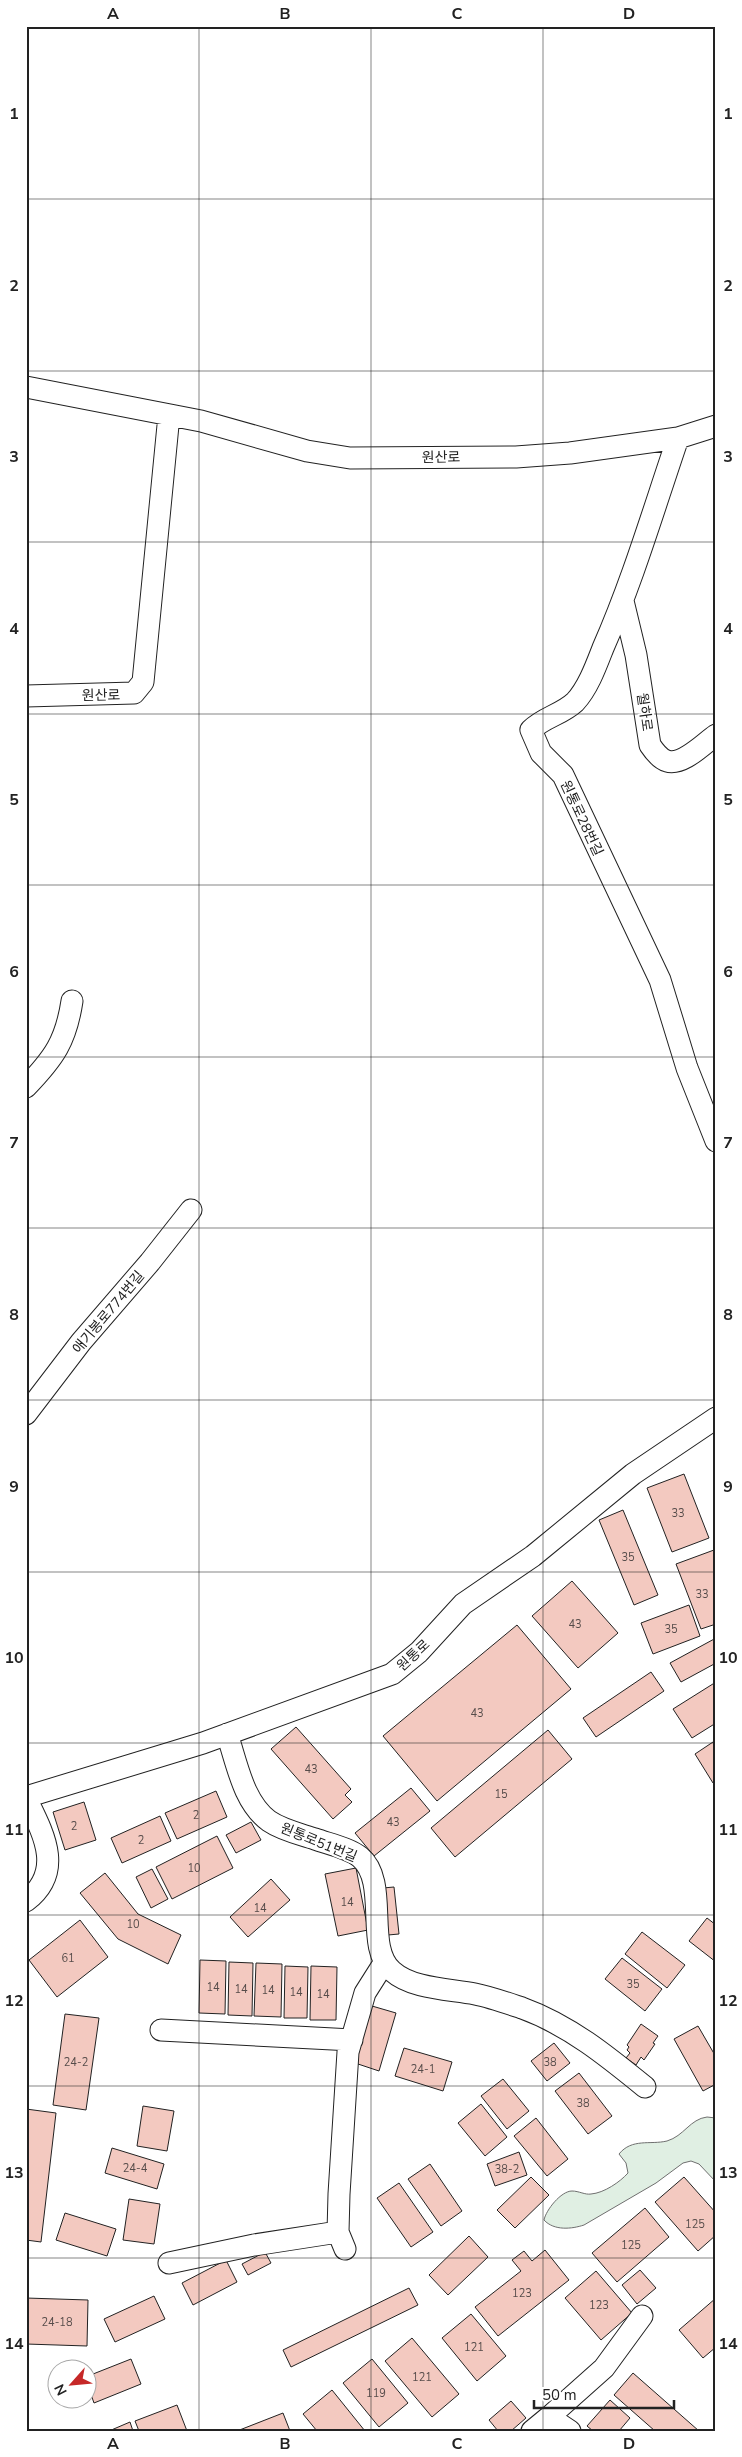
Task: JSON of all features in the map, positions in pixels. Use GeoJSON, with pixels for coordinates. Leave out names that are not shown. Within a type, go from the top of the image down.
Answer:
{"type":"FeatureCollection","features":[{"type":"Feature","properties":{"kind":"street","name":"원산로"},"geometry":{"type":"LineString","coordinates":[[26,387],[201,421],[307,451],[350,458],[516,457],[570,453],[678,438],[716,426]]}},
{"type":"Feature","properties":{"kind":"street","name":"원산로"},"geometry":{"type":"LineString","coordinates":[[26,696],[134,693],[143,682],[169,415]]}},
{"type":"Feature","properties":{"kind":"street","name":"원통로28번길"},"geometry":{"type":"LineString","coordinates":[[678,438],[622,601],[591,676],[576,701],[558,715],[540,720],[531,730],[541,753],[563,775],[660,980],[687,1068],[716,1141]]}},
{"type":"Feature","properties":{"kind":"street","name":"월하로"},"geometry":{"type":"LineString","coordinates":[[622,601],[636,655],[650,745],[658,755],[668,762],[680,760],[716,735]]}},
{"type":"Feature","properties":{"kind":"street"},"geometry":{"type":"LineString","coordinates":[[26,1087],[52,1059],[69,1021],[72,1001]]}},
{"type":"Feature","properties":{"kind":"street","name":"애기봉로774번길"},"geometry":{"type":"LineString","coordinates":[[26,1414],[81,1342],[150,1262],[191,1210]]}},
{"type":"Feature","properties":{"kind":"street","name":"원통로"},"geometry":{"type":"LineString","coordinates":[[26,1798],[227,1734],[392,1674],[420,1652],[463,1604],[533,1556],[633,1474],[716,1418]]}},
{"type":"Feature","properties":{"kind":"street","name":"원통로51번길"},"geometry":{"type":"LineString","coordinates":[[227,1734],[245,1786],[262,1814],[278,1826],[353,1853],[364,1861],[373,1885],[384,1962]]}},
{"type":"Feature","properties":{"kind":"street"},"geometry":{"type":"LineString","coordinates":[[26,1798],[41,1829],[49,1854],[47,1872],[42,1885],[26,1901]]}},
{"type":"Feature","properties":{"kind":"street"},"geometry":{"type":"LineString","coordinates":[[169,2263],[254,2245],[341,2240],[343,2127],[348,2052],[365,1993],[384,1962],[391,1971],[410,1981],[478,1995],[522,2008],[562,2026],[597,2048],[645,2087]]}},
{"type":"Feature","properties":{"kind":"street"},"geometry":{"type":"LineString","coordinates":[[160,2030],[352,2040]]}},
{"type":"Feature","properties":{"kind":"street"},"geometry":{"type":"LineString","coordinates":[[532,2431],[604,2368],[642,2316]]}},
{"type":"Feature","properties":{"kind":"street"},"geometry":{"type":"LineString","coordinates":[[550,2417],[570,2431]]}},
{"type":"Feature","properties":{"kind":"green space"},"geometry":{"type":"Polygon","coordinates":[[[707,2117],[716,2118],[716,2182],[699,2164],[691,2161],[683,2163],[656,2183],[584,2225],[569,2228],[558,2227],[548,2224],[544,2220],[551,2206],[563,2194],[572,2191],[586,2194],[601,2192],[625,2176],[628,2173],[626,2163],[619,2154],[624,2149],[635,2144],[673,2139],[696,2121],[707,2117]]]}},
{"type":"Feature","properties":{"kind":"building"},"geometry":{"type":"Polygon","coordinates":[[[684,1474],[709,1538],[672,1552],[647,1488],[684,1474]]]}},
{"type":"Feature","properties":{"kind":"building"},"geometry":{"type":"Polygon","coordinates":[[[623,1510],[658,1595],[634,1605],[599,1520],[623,1510]]]}},
{"type":"Feature","properties":{"kind":"building"},"geometry":{"type":"Polygon","coordinates":[[[714,1550],[716,1555],[716,1624],[701,1629],[676,1564],[714,1550]]]}},
{"type":"Feature","properties":{"kind":"building"},"geometry":{"type":"Polygon","coordinates":[[[572,1581],[618,1633],[578,1668],[532,1616],[572,1581]]]}},
{"type":"Feature","properties":{"kind":"building"},"geometry":{"type":"Polygon","coordinates":[[[689,1605],[700,1636],[653,1654],[641,1623],[689,1605]]]}},
{"type":"Feature","properties":{"kind":"building"},"geometry":{"type":"Polygon","coordinates":[[[517,1625],[571,1689],[437,1801],[383,1736],[517,1625]]]}},
{"type":"Feature","properties":{"kind":"building"},"geometry":{"type":"Polygon","coordinates":[[[716,1638],[716,1663],[681,1682],[670,1663],[716,1638]]]}},
{"type":"Feature","properties":{"kind":"building"},"geometry":{"type":"Polygon","coordinates":[[[651,1672],[664,1691],[596,1737],[583,1718],[651,1672]]]}},
{"type":"Feature","properties":{"kind":"building"},"geometry":{"type":"Polygon","coordinates":[[[716,1682],[716,1723],[692,1738],[673,1709],[716,1682]]]}},
{"type":"Feature","properties":{"kind":"building"},"geometry":{"type":"Polygon","coordinates":[[[296,1727],[351,1789],[345,1795],[352,1802],[333,1819],[271,1749],[296,1727]]]}},
{"type":"Feature","properties":{"kind":"building"},"geometry":{"type":"Polygon","coordinates":[[[548,1730],[572,1759],[455,1857],[431,1828],[548,1730]]]}},
{"type":"Feature","properties":{"kind":"building"},"geometry":{"type":"Polygon","coordinates":[[[716,1740],[716,1781],[713,1783],[695,1754],[716,1740]]]}},
{"type":"Feature","properties":{"kind":"building"},"geometry":{"type":"Polygon","coordinates":[[[411,1788],[430,1811],[374,1856],[355,1833],[411,1788]]]}},
{"type":"Feature","properties":{"kind":"building"},"geometry":{"type":"Polygon","coordinates":[[[216,1791],[227,1817],[177,1839],[165,1813],[216,1791]]]}},
{"type":"Feature","properties":{"kind":"building"},"geometry":{"type":"Polygon","coordinates":[[[84,1802],[96,1840],[65,1850],[53,1812],[84,1802]]]}},
{"type":"Feature","properties":{"kind":"building"},"geometry":{"type":"Polygon","coordinates":[[[160,1816],[171,1841],[122,1863],[111,1838],[160,1816]]]}},
{"type":"Feature","properties":{"kind":"building"},"geometry":{"type":"Polygon","coordinates":[[[251,1822],[261,1840],[236,1853],[226,1835],[251,1822]]]}},
{"type":"Feature","properties":{"kind":"building"},"geometry":{"type":"Polygon","coordinates":[[[217,1836],[233,1868],[172,1899],[156,1867],[217,1836]]]}},
{"type":"Feature","properties":{"kind":"building"},"geometry":{"type":"Polygon","coordinates":[[[356,1868],[368,1930],[338,1936],[325,1874],[356,1868]]]}},
{"type":"Feature","properties":{"kind":"building"},"geometry":{"type":"Polygon","coordinates":[[[152,1869],[168,1899],[151,1908],[136,1877],[152,1869]]]}},
{"type":"Feature","properties":{"kind":"building"},"geometry":{"type":"Polygon","coordinates":[[[105,1873],[138,1914],[181,1935],[168,1964],[118,1939],[80,1893],[105,1873]]]}},
{"type":"Feature","properties":{"kind":"building"},"geometry":{"type":"Polygon","coordinates":[[[271,1879],[290,1900],[248,1937],[230,1917],[271,1879]]]}},
{"type":"Feature","properties":{"kind":"building"},"geometry":{"type":"Polygon","coordinates":[[[394,1887],[399,1934],[388,1935],[383,1888],[394,1887]]]}},
{"type":"Feature","properties":{"kind":"building"},"geometry":{"type":"Polygon","coordinates":[[[707,1918],[716,1925],[716,1962],[689,1941],[707,1918]]]}},
{"type":"Feature","properties":{"kind":"building"},"geometry":{"type":"Polygon","coordinates":[[[80,1920],[108,1957],[57,1997],[29,1960],[80,1920]]]}},
{"type":"Feature","properties":{"kind":"building"},"geometry":{"type":"Polygon","coordinates":[[[642,1932],[685,1965],[667,1988],[625,1954],[642,1932]]]}},
{"type":"Feature","properties":{"kind":"building"},"geometry":{"type":"Polygon","coordinates":[[[622,1958],[662,1989],[645,2011],[605,1979],[622,1958]]]}},
{"type":"Feature","properties":{"kind":"building"},"geometry":{"type":"Polygon","coordinates":[[[200,1960],[226,1961],[225,2014],[199,2013],[200,1960]]]}},
{"type":"Feature","properties":{"kind":"building"},"geometry":{"type":"Polygon","coordinates":[[[229,1962],[253,1963],[252,2016],[228,2015],[229,1962]]]}},
{"type":"Feature","properties":{"kind":"building"},"geometry":{"type":"Polygon","coordinates":[[[256,1963],[282,1964],[281,2017],[254,2016],[256,1963]]]}},
{"type":"Feature","properties":{"kind":"building"},"geometry":{"type":"Polygon","coordinates":[[[285,1966],[308,1967],[307,2018],[284,2018],[285,1966]]]}},
{"type":"Feature","properties":{"kind":"building"},"geometry":{"type":"Polygon","coordinates":[[[311,1966],[337,1967],[336,2020],[310,2020],[311,1966]]]}},
{"type":"Feature","properties":{"kind":"building"},"geometry":{"type":"Polygon","coordinates":[[[372,2006],[396,2013],[379,2071],[355,2063],[372,2006]]]}},
{"type":"Feature","properties":{"kind":"building"},"geometry":{"type":"Polygon","coordinates":[[[65,2014],[99,2018],[86,2110],[53,2105],[65,2014]]]}},
{"type":"Feature","properties":{"kind":"building"},"geometry":{"type":"Polygon","coordinates":[[[641,2024],[658,2036],[644,2060],[641,2057],[636,2065],[626,2058],[630,2053],[627,2050],[629,2047],[627,2045],[641,2024]]]}},
{"type":"Feature","properties":{"kind":"building"},"geometry":{"type":"Polygon","coordinates":[[[698,2026],[716,2057],[716,2084],[703,2091],[674,2039],[698,2026]]]}},
{"type":"Feature","properties":{"kind":"building"},"geometry":{"type":"Polygon","coordinates":[[[554,2043],[570,2063],[547,2081],[531,2061],[554,2043]]]}},
{"type":"Feature","properties":{"kind":"building"},"geometry":{"type":"Polygon","coordinates":[[[404,2048],[452,2062],[443,2091],[395,2076],[404,2048]]]}},
{"type":"Feature","properties":{"kind":"building"},"geometry":{"type":"Polygon","coordinates":[[[579,2073],[612,2116],[588,2134],[555,2091],[579,2073]]]}},
{"type":"Feature","properties":{"kind":"building"},"geometry":{"type":"Polygon","coordinates":[[[503,2079],[529,2111],[507,2129],[481,2096],[503,2079]]]}},
{"type":"Feature","properties":{"kind":"building"},"geometry":{"type":"Polygon","coordinates":[[[481,2104],[507,2137],[485,2156],[458,2123],[481,2104]]]}},
{"type":"Feature","properties":{"kind":"building"},"geometry":{"type":"Polygon","coordinates":[[[143,2106],[174,2111],[167,2151],[137,2146],[143,2106]]]}},
{"type":"Feature","properties":{"kind":"building"},"geometry":{"type":"Polygon","coordinates":[[[26,2109],[56,2113],[41,2242],[26,2240],[26,2109]]]}},
{"type":"Feature","properties":{"kind":"building"},"geometry":{"type":"Polygon","coordinates":[[[536,2118],[568,2159],[547,2176],[514,2136],[536,2118]]]}},
{"type":"Feature","properties":{"kind":"building"},"geometry":{"type":"Polygon","coordinates":[[[112,2148],[164,2164],[157,2189],[105,2173],[112,2148]]]}},
{"type":"Feature","properties":{"kind":"building"},"geometry":{"type":"Polygon","coordinates":[[[519,2152],[527,2175],[495,2186],[487,2164],[519,2152]]]}},
{"type":"Feature","properties":{"kind":"building"},"geometry":{"type":"Polygon","coordinates":[[[430,2164],[462,2211],[441,2226],[408,2179],[430,2164]]]}},
{"type":"Feature","properties":{"kind":"building"},"geometry":{"type":"Polygon","coordinates":[[[531,2177],[549,2195],[515,2228],[497,2210],[531,2177]]]}},
{"type":"Feature","properties":{"kind":"building"},"geometry":{"type":"Polygon","coordinates":[[[684,2177],[716,2213],[716,2235],[698,2251],[655,2202],[684,2177]]]}},
{"type":"Feature","properties":{"kind":"building"},"geometry":{"type":"Polygon","coordinates":[[[399,2183],[433,2232],[411,2247],[377,2198],[399,2183]]]}},
{"type":"Feature","properties":{"kind":"building"},"geometry":{"type":"Polygon","coordinates":[[[129,2199],[160,2204],[154,2244],[123,2240],[129,2199]]]}},
{"type":"Feature","properties":{"kind":"building"},"geometry":{"type":"Polygon","coordinates":[[[645,2208],[669,2237],[617,2282],[592,2253],[645,2208]]]}},
{"type":"Feature","properties":{"kind":"building"},"geometry":{"type":"Polygon","coordinates":[[[65,2213],[116,2229],[107,2256],[56,2240],[65,2213]]]}},
{"type":"Feature","properties":{"kind":"building"},"geometry":{"type":"Polygon","coordinates":[[[469,2236],[488,2257],[448,2295],[429,2275],[469,2236]]]}},
{"type":"Feature","properties":{"kind":"building"},"geometry":{"type":"Polygon","coordinates":[[[545,2250],[569,2280],[498,2336],[475,2307],[521,2271],[512,2260],[524,2251],[532,2261],[545,2250]]]}},
{"type":"Feature","properties":{"kind":"building"},"geometry":{"type":"Polygon","coordinates":[[[265,2252],[271,2263],[248,2275],[242,2264],[265,2252]]]}},
{"type":"Feature","properties":{"kind":"building"},"geometry":{"type":"Polygon","coordinates":[[[226,2260],[237,2282],[193,2305],[182,2283],[226,2260]]]}},
{"type":"Feature","properties":{"kind":"building"},"geometry":{"type":"Polygon","coordinates":[[[640,2270],[656,2288],[637,2304],[622,2285],[640,2270]]]}},
{"type":"Feature","properties":{"kind":"building"},"geometry":{"type":"Polygon","coordinates":[[[596,2271],[632,2313],[601,2340],[565,2298],[596,2271]]]}},
{"type":"Feature","properties":{"kind":"building"},"geometry":{"type":"Polygon","coordinates":[[[409,2288],[418,2305],[291,2367],[283,2350],[409,2288]]]}},
{"type":"Feature","properties":{"kind":"building"},"geometry":{"type":"Polygon","coordinates":[[[154,2296],[165,2319],[115,2342],[104,2319],[154,2296]]]}},
{"type":"Feature","properties":{"kind":"building"},"geometry":{"type":"Polygon","coordinates":[[[26,2298],[88,2300],[87,2346],[26,2344],[26,2298]]]}},
{"type":"Feature","properties":{"kind":"building"},"geometry":{"type":"Polygon","coordinates":[[[716,2298],[716,2347],[703,2358],[679,2330],[716,2298]]]}},
{"type":"Feature","properties":{"kind":"building"},"geometry":{"type":"Polygon","coordinates":[[[471,2314],[506,2356],[477,2381],[442,2338],[471,2314]]]}},
{"type":"Feature","properties":{"kind":"building"},"geometry":{"type":"Polygon","coordinates":[[[412,2338],[459,2394],[432,2417],[385,2361],[412,2338]]]}},
{"type":"Feature","properties":{"kind":"building"},"geometry":{"type":"Polygon","coordinates":[[[131,2359],[141,2384],[98,2401],[98,2372],[131,2359]]]}},
{"type":"Feature","properties":{"kind":"building"},"geometry":{"type":"Polygon","coordinates":[[[372,2359],[408,2403],[379,2427],[343,2383],[372,2359]]]}},
{"type":"Feature","properties":{"kind":"building"},"geometry":{"type":"Polygon","coordinates":[[[633,2373],[699,2431],[655,2431],[614,2395],[633,2373]]]}},
{"type":"Feature","properties":{"kind":"building"},"geometry":{"type":"Polygon","coordinates":[[[332,2390],[365,2431],[317,2431],[303,2414],[332,2390]]]}},
{"type":"Feature","properties":{"kind":"building"},"geometry":{"type":"Polygon","coordinates":[[[610,2400],[630,2418],[619,2431],[593,2431],[587,2426],[610,2400]]]}},
{"type":"Feature","properties":{"kind":"building"},"geometry":{"type":"Polygon","coordinates":[[[511,2401],[526,2418],[511,2431],[498,2431],[489,2420],[511,2401]]]}},
{"type":"Feature","properties":{"kind":"building"},"geometry":{"type":"Polygon","coordinates":[[[177,2405],[187,2431],[139,2431],[135,2421],[177,2405]]]}},
{"type":"Feature","properties":{"kind":"building"},"geometry":{"type":"Polygon","coordinates":[[[283,2413],[290,2431],[237,2431],[283,2413]]]}},
{"type":"Feature","properties":{"kind":"building"},"geometry":{"type":"Polygon","coordinates":[[[130,2422],[133,2431],[109,2431],[130,2422]]]}}]}
